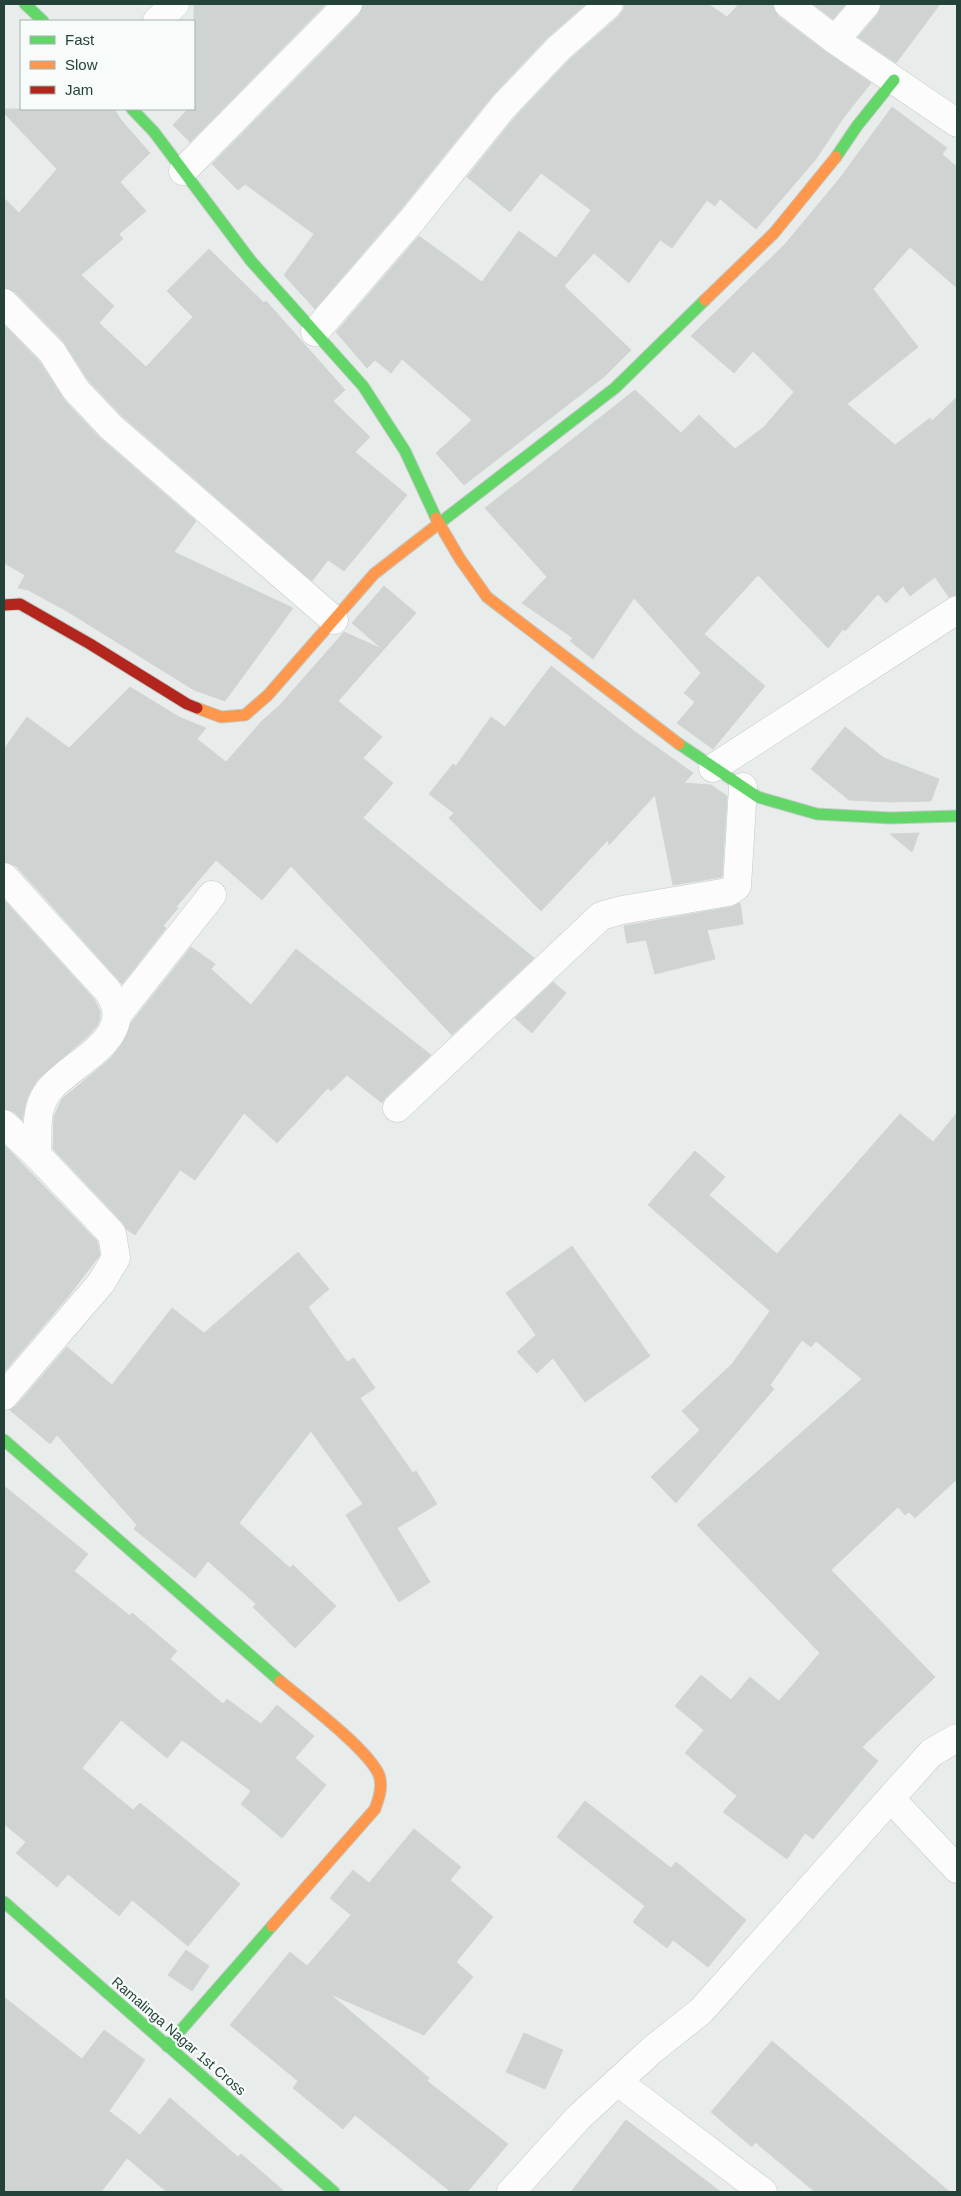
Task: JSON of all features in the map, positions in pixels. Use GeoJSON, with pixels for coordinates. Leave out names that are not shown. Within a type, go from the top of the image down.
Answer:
{"type":"FeatureCollection","features":[{"type":"Feature","properties":{"kind":"street"},"geometry":{"type":"LineString","coordinates":[[25,4],[42,20]]}},
{"type":"Feature","properties":{"kind":"street"},"geometry":{"type":"LineString","coordinates":[[158,20],[175,4]]}},
{"type":"Feature","properties":{"kind":"street"},"geometry":{"type":"LineString","coordinates":[[183,171],[348,4]]}},
{"type":"Feature","properties":{"kind":"street"},"geometry":{"type":"LineString","coordinates":[[315,332],[413,219],[504,106],[558,49],[609,4]]}},
{"type":"Feature","properties":{"kind":"street"},"geometry":{"type":"LineString","coordinates":[[788,4],[835,40],[957,123]]}},
{"type":"Feature","properties":{"kind":"street"},"geometry":{"type":"LineString","coordinates":[[835,40],[866,4]]}},
{"type":"Feature","properties":{"kind":"street"},"geometry":{"type":"LineString","coordinates":[[4,606],[20,604],[90,644],[187,704],[221,717],[245,715],[268,695],[374,574],[615,388],[774,233],[828,168],[857,126],[894,80]]}},
{"type":"Feature","properties":{"kind":"street"},"geometry":{"type":"LineString","coordinates":[[133,110],[154,132],[251,262],[363,386],[405,451],[439,524],[460,559],[487,597],[644,719],[758,797],[817,814],[890,818],[957,816]]}},
{"type":"Feature","properties":{"kind":"street"},"geometry":{"type":"LineString","coordinates":[[4,303],[52,352],[76,390],[111,427],[334,620]]}},
{"type":"Feature","properties":{"kind":"street"},"geometry":{"type":"LineString","coordinates":[[713,768],[957,610]]}},
{"type":"Feature","properties":{"kind":"street"},"geometry":{"type":"LineString","coordinates":[[397,1108],[601,916],[622,910],[728,892],[734,889],[737,886],[743,787]]}},
{"type":"Feature","properties":{"kind":"street"},"geometry":{"type":"LineString","coordinates":[[4,877],[108,990],[115,1000],[118,1014]]}},
{"type":"Feature","properties":{"kind":"street"},"geometry":{"type":"LineString","coordinates":[[37,1155],[38,1111],[49,1090],[107,1040],[114,1028],[118,1014],[212,895]]}},
{"type":"Feature","properties":{"kind":"street"},"geometry":{"type":"LineString","coordinates":[[4,1124],[37,1155],[112,1234],[116,1258],[101,1283],[4,1396]]}},
{"type":"Feature","properties":{"kind":"street"},"geometry":{"type":"LineString","coordinates":[[4,1440],[367,1756],[377,1769],[381,1780],[380,1794],[375,1809],[167,2046]]}},
{"type":"Feature","properties":{"kind":"street"},"geometry":{"type":"LineString","coordinates":[[511,2192],[579,2118],[652,2050],[701,2011],[931,1753],[957,1738]]}},
{"type":"Feature","properties":{"kind":"street"},"geometry":{"type":"LineString","coordinates":[[891,1799],[957,1869]]}},
{"type":"Feature","properties":{"kind":"street","name":"Ramalinga Nagar 1st Cross"},"geometry":{"type":"LineString","coordinates":[[4,1902],[334,2192]]}},
{"type":"Feature","properties":{"kind":"street"},"geometry":{"type":"LineString","coordinates":[[618,2082],[763,2192]]}},
{"type":"Feature","properties":{"kind":"building"},"geometry":{"type":"Polygon","coordinates":[[[194,4],[326,4],[190,142],[173,125],[187,110],[195,110],[194,4]]]}},
{"type":"Feature","properties":{"kind":"building"},"geometry":{"type":"Polygon","coordinates":[[[363,4],[586,4],[547,38],[493,95],[401,209],[315,309],[284,275],[314,234],[245,184],[238,190],[212,164],[359,15],[363,4]]]}},
{"type":"Feature","properties":{"kind":"building"},"geometry":{"type":"Polygon","coordinates":[[[624,4],[708,4],[727,17],[739,4],[773,4],[778,16],[871,83],[844,117],[816,159],[756,229],[720,199],[715,206],[707,200],[672,248],[660,240],[629,283],[594,253],[564,286],[631,350],[605,376],[464,485],[436,453],[472,420],[402,359],[391,373],[375,360],[367,368],[336,332],[419,236],[482,282],[519,231],[556,258],[591,210],[541,173],[510,212],[467,177],[516,116],[569,60],[619,16],[624,9],[624,4]]]}},
{"type":"Feature","properties":{"kind":"building"},"geometry":{"type":"Polygon","coordinates":[[[813,4],[846,4],[833,19],[813,4]]]}},
{"type":"Feature","properties":{"kind":"building"},"geometry":{"type":"Polygon","coordinates":[[[881,4],[940,4],[896,63],[858,37],[878,14],[881,4]]]}},
{"type":"Feature","properties":{"kind":"building"},"geometry":{"type":"Polygon","coordinates":[[[892,107],[947,148],[942,154],[957,167],[957,288],[910,247],[873,289],[918,347],[847,404],[895,445],[930,418],[932,421],[957,397],[957,595],[949,597],[935,577],[910,596],[903,586],[886,603],[878,594],[845,631],[843,629],[828,648],[758,575],[704,634],[765,686],[713,749],[677,723],[695,702],[684,693],[701,673],[634,598],[593,659],[570,641],[573,638],[522,603],[547,577],[485,508],[635,390],[681,433],[699,415],[735,449],[764,427],[794,392],[753,351],[734,373],[691,336],[786,243],[840,178],[892,107]]]}},
{"type":"Feature","properties":{"kind":"building"},"geometry":{"type":"Polygon","coordinates":[[[4,109],[115,110],[150,153],[120,182],[146,211],[119,234],[123,239],[81,275],[114,306],[99,323],[146,367],[193,317],[167,291],[209,249],[264,303],[266,301],[345,390],[333,401],[370,437],[355,452],[407,495],[344,571],[328,560],[312,581],[122,416],[88,380],[63,341],[15,292],[4,288],[4,198],[19,213],[57,169],[4,113],[4,109]]]}},
{"type":"Feature","properties":{"kind":"building"},"geometry":{"type":"Polygon","coordinates":[[[4,325],[40,362],[65,401],[100,438],[196,521],[174,552],[293,608],[225,701],[194,690],[65,610],[28,590],[18,588],[25,575],[4,563],[4,325]]]}},
{"type":"Feature","properties":{"kind":"building"},"geometry":{"type":"Polygon","coordinates":[[[384,586],[416,613],[338,701],[382,737],[363,758],[393,783],[363,818],[534,958],[452,1035],[291,866],[262,900],[216,860],[176,907],[178,908],[163,926],[166,928],[122,984],[16,866],[4,862],[4,749],[27,717],[69,748],[130,687],[179,717],[206,728],[197,739],[226,762],[262,721],[280,705],[344,632],[382,649],[352,623],[384,586]]]}},
{"type":"Feature","properties":{"kind":"building"},"geometry":{"type":"Polygon","coordinates":[[[551,666],[634,731],[693,773],[684,783],[711,785],[727,796],[722,877],[673,885],[655,795],[609,845],[608,840],[541,911],[449,818],[454,813],[429,794],[453,764],[456,766],[491,717],[505,727],[551,666]]]}},
{"type":"Feature","properties":{"kind":"building"},"geometry":{"type":"Polygon","coordinates":[[[845,727],[884,758],[939,779],[931,801],[849,800],[811,769],[845,727]]]}},
{"type":"Feature","properties":{"kind":"building"},"geometry":{"type":"Polygon","coordinates":[[[919,833],[912,852],[890,834],[919,833]]]}},
{"type":"Feature","properties":{"kind":"building"},"geometry":{"type":"Polygon","coordinates":[[[4,900],[94,999],[100,1011],[97,1026],[89,1035],[37,1080],[27,1098],[22,1120],[14,1112],[4,1109],[4,900]]]}},
{"type":"Feature","properties":{"kind":"building"},"geometry":{"type":"Polygon","coordinates":[[[740,903],[743,924],[707,930],[715,959],[655,974],[646,940],[627,943],[624,926],[731,907],[740,903]]]}},
{"type":"Feature","properties":{"kind":"building"},"geometry":{"type":"Polygon","coordinates":[[[191,947],[215,964],[211,969],[251,1005],[296,949],[431,1055],[382,1103],[347,1075],[331,1091],[328,1088],[277,1143],[244,1113],[195,1180],[180,1170],[135,1235],[126,1229],[123,1223],[53,1149],[54,1116],[62,1099],[111,1058],[122,1044],[131,1023],[191,947]]]}},
{"type":"Feature","properties":{"kind":"building"},"geometry":{"type":"Polygon","coordinates":[[[553,982],[566,993],[532,1033],[515,1018],[553,982]]]}},
{"type":"Feature","properties":{"kind":"building"},"geometry":{"type":"Polygon","coordinates":[[[957,1113],[957,1479],[915,1518],[909,1512],[905,1515],[898,1507],[831,1570],[935,1677],[862,1747],[878,1761],[813,1839],[805,1833],[787,1859],[723,1812],[737,1796],[685,1753],[704,1730],[675,1706],[701,1675],[731,1700],[750,1677],[779,1701],[820,1653],[697,1525],[862,1379],[816,1341],[811,1347],[802,1340],[770,1385],[774,1389],[676,1503],[651,1477],[700,1430],[682,1411],[732,1364],[770,1311],[648,1205],[695,1151],[725,1177],[709,1195],[777,1254],[900,1114],[933,1142],[957,1113]]]}},
{"type":"Feature","properties":{"kind":"building"},"geometry":{"type":"Polygon","coordinates":[[[4,1145],[97,1241],[100,1255],[67,1298],[4,1372],[4,1145]]]}},
{"type":"Feature","properties":{"kind":"building"},"geometry":{"type":"Polygon","coordinates":[[[572,1246],[650,1356],[585,1402],[553,1358],[537,1373],[517,1352],[536,1335],[506,1293],[572,1246]]]}},
{"type":"Feature","properties":{"kind":"building"},"geometry":{"type":"Polygon","coordinates":[[[298,1252],[329,1289],[308,1307],[347,1362],[354,1358],[375,1388],[360,1398],[413,1473],[416,1471],[437,1504],[397,1528],[430,1582],[399,1602],[346,1515],[363,1504],[311,1431],[239,1523],[290,1568],[293,1565],[336,1606],[295,1648],[253,1607],[256,1604],[208,1561],[195,1578],[134,1529],[137,1525],[57,1435],[50,1444],[10,1410],[16,1406],[67,1347],[112,1385],[172,1308],[204,1333],[298,1252]]]}},
{"type":"Feature","properties":{"kind":"building"},"geometry":{"type":"Polygon","coordinates":[[[4,1486],[88,1554],[74,1571],[130,1616],[132,1613],[177,1651],[170,1659],[223,1704],[227,1699],[261,1724],[277,1705],[314,1736],[295,1758],[326,1785],[282,1838],[241,1804],[251,1791],[182,1740],[167,1758],[121,1720],[82,1768],[133,1810],[140,1803],[240,1884],[188,1946],[132,1900],[119,1916],[68,1874],[57,1887],[16,1853],[26,1842],[4,1824],[4,1486]]]}},
{"type":"Feature","properties":{"kind":"building"},"geometry":{"type":"Polygon","coordinates":[[[585,1801],[671,1868],[676,1862],[746,1920],[708,1967],[673,1940],[667,1948],[633,1922],[645,1906],[557,1837],[585,1801]]]}},
{"type":"Feature","properties":{"kind":"building"},"geometry":{"type":"Polygon","coordinates":[[[414,1829],[461,1867],[450,1880],[493,1917],[456,1962],[473,1977],[424,2035],[330,1994],[429,2078],[427,2081],[508,2144],[467,2192],[451,2192],[355,2115],[343,2129],[293,2088],[298,2081],[230,2025],[290,1952],[307,1966],[351,1915],[330,1898],[353,1870],[369,1883],[414,1829]]]}},
{"type":"Feature","properties":{"kind":"building"},"geometry":{"type":"Polygon","coordinates":[[[186,1950],[209,1966],[192,1991],[168,1975],[186,1950]]]}},
{"type":"Feature","properties":{"kind":"building"},"geometry":{"type":"Polygon","coordinates":[[[4,1997],[82,2059],[104,2030],[145,2060],[109,2111],[140,2135],[170,2098],[238,2157],[241,2154],[285,2192],[167,2192],[127,2158],[101,2192],[4,2192],[4,1997]]]}},
{"type":"Feature","properties":{"kind":"building"},"geometry":{"type":"Polygon","coordinates":[[[524,2033],[563,2050],[545,2089],[506,2072],[524,2033]]]}},
{"type":"Feature","properties":{"kind":"building"},"geometry":{"type":"Polygon","coordinates":[[[772,2041],[950,2192],[815,2192],[755,2142],[752,2147],[711,2112],[772,2041]]]}},
{"type":"Feature","properties":{"kind":"building"},"geometry":{"type":"Polygon","coordinates":[[[626,2120],[721,2192],[571,2192],[626,2120]]]}},
{"type":"Feature","properties":{"kind":"traffic: fast"},"geometry":{"type":"LineString","coordinates":[[25,4],[42,20]]}},
{"type":"Feature","properties":{"kind":"traffic: fast"},"geometry":{"type":"LineString","coordinates":[[836,157],[857,126],[894,80]]}},
{"type":"Feature","properties":{"kind":"traffic: fast"},"geometry":{"type":"LineString","coordinates":[[133,110],[154,132],[251,261],[363,386],[405,451],[436,518]]}},
{"type":"Feature","properties":{"kind":"traffic: fast"},"geometry":{"type":"LineString","coordinates":[[437,525],[615,388],[705,300]]}},
{"type":"Feature","properties":{"kind":"traffic: fast"},"geometry":{"type":"LineString","coordinates":[[679,744],[758,797],[817,814],[890,818],[957,816]]}},
{"type":"Feature","properties":{"kind":"traffic: fast"},"geometry":{"type":"LineString","coordinates":[[4,1440],[280,1681]]}},
{"type":"Feature","properties":{"kind":"traffic: fast"},"geometry":{"type":"LineString","coordinates":[[4,1902],[334,2192]]}},
{"type":"Feature","properties":{"kind":"traffic: fast"},"geometry":{"type":"LineString","coordinates":[[167,2046],[272,1926]]}},
{"type":"Feature","properties":{"kind":"traffic: slow"},"geometry":{"type":"LineString","coordinates":[[705,300],[774,233],[836,157]]}},
{"type":"Feature","properties":{"kind":"traffic: slow"},"geometry":{"type":"LineString","coordinates":[[436,518],[460,559],[487,597],[679,744]]}},
{"type":"Feature","properties":{"kind":"traffic: slow"},"geometry":{"type":"LineString","coordinates":[[197,708],[221,717],[245,715],[268,695],[374,574],[437,525]]}},
{"type":"Feature","properties":{"kind":"traffic: slow"},"geometry":{"type":"LineString","coordinates":[[272,1926],[375,1809],[381,1788],[379,1775],[363,1752],[280,1681]]}},
{"type":"Feature","properties":{"kind":"traffic: jam"},"geometry":{"type":"LineString","coordinates":[[4,605],[20,604],[90,644],[187,704],[197,708]]}}]}
